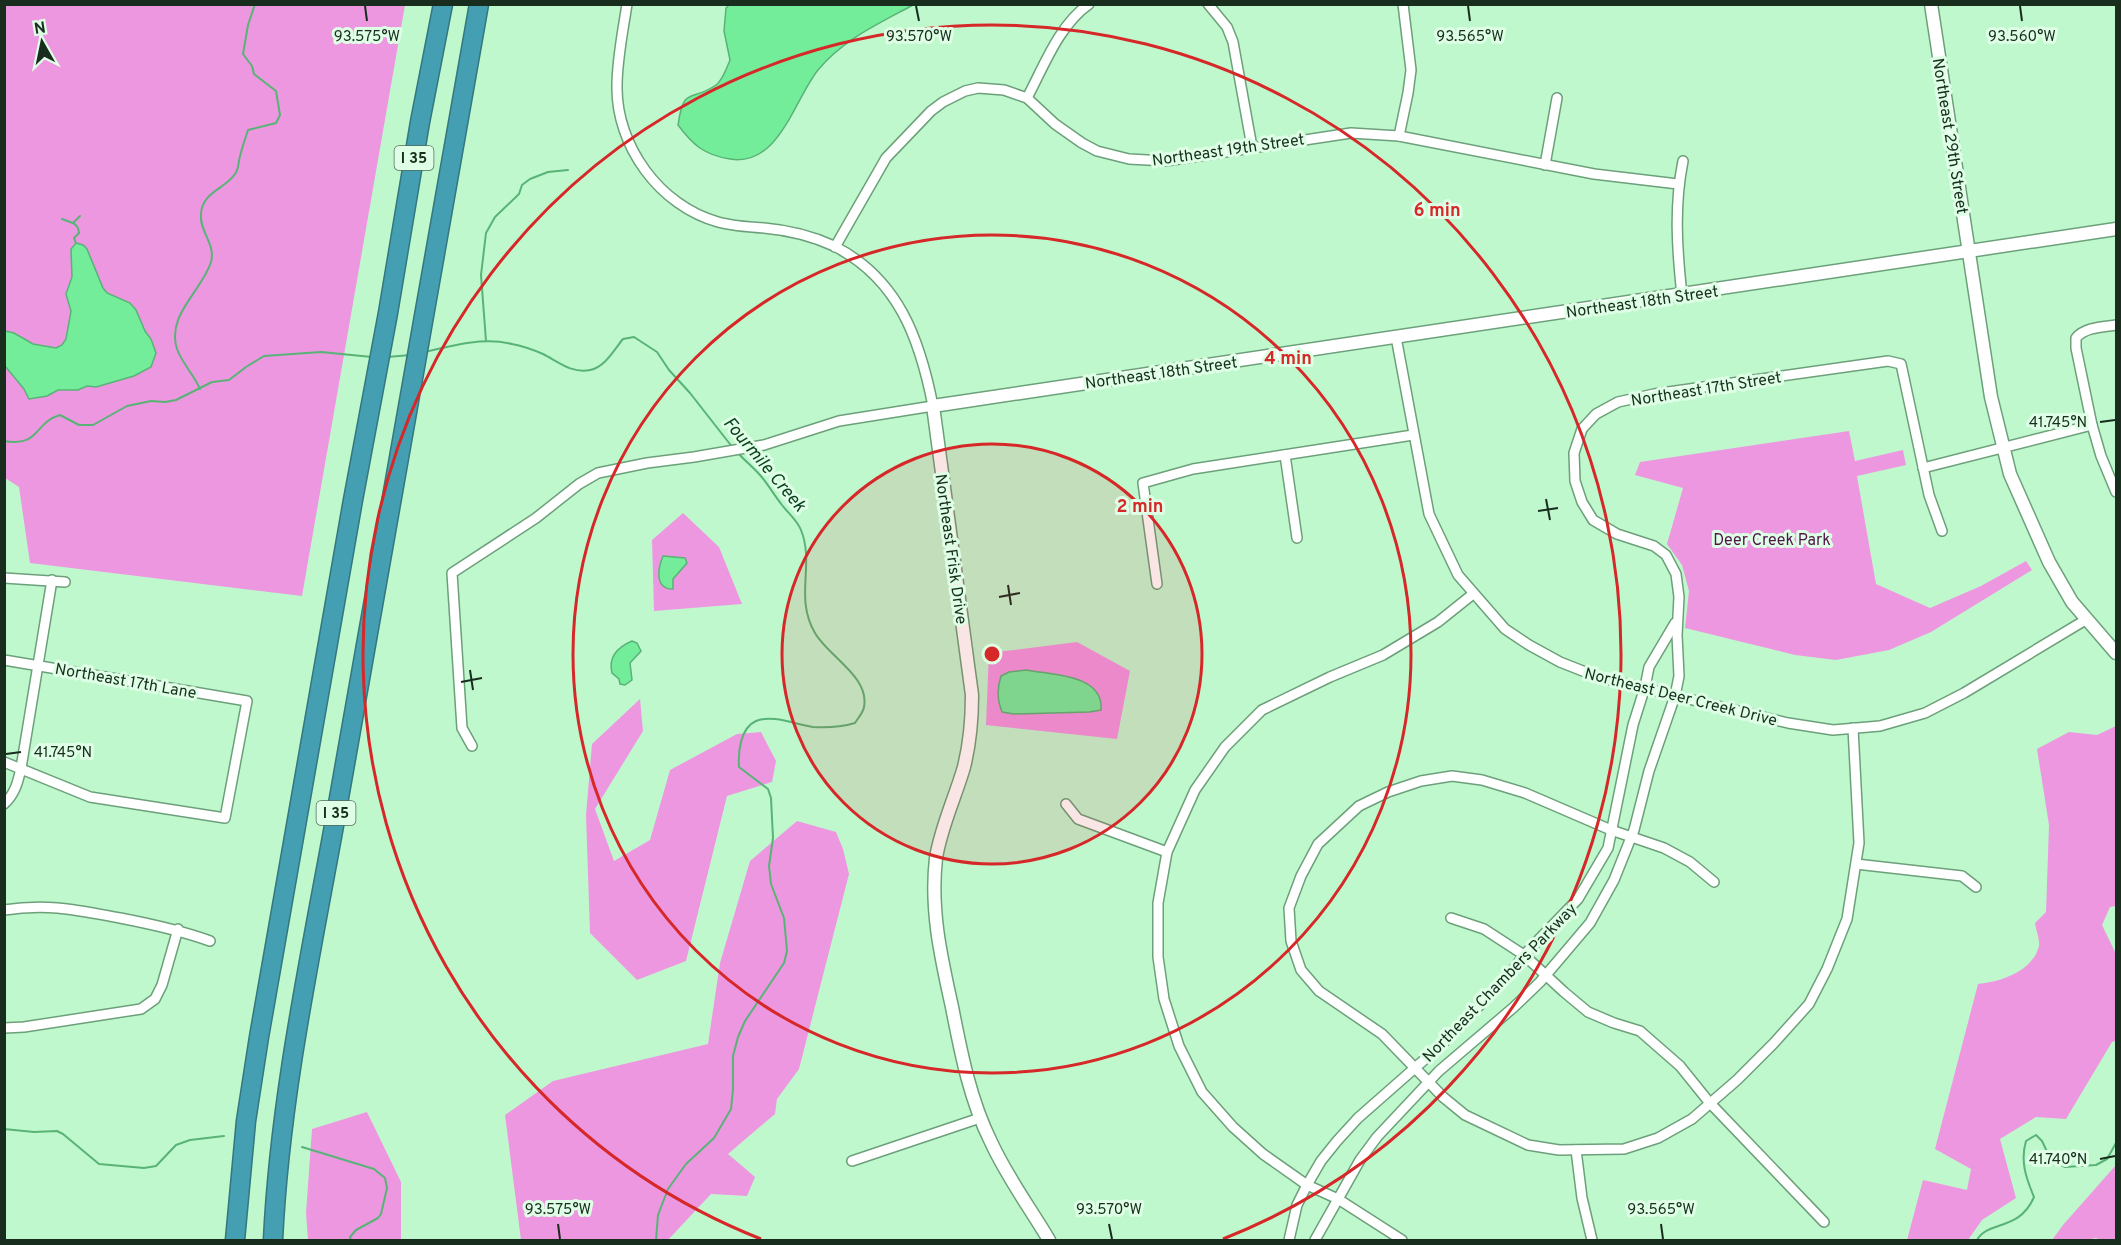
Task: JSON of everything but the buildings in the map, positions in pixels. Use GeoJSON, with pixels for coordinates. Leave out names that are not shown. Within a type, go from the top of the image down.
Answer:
{"type":"FeatureCollection","features":[{"type":"Feature","properties":{"kind":"highway","name":"I 35"},"geometry":{"type":"LineString","coordinates":[[235,1240],[246,1121],[259,1037],[420,122],[443,4]]}},
{"type":"Feature","properties":{"kind":"highway","name":"I 35"},"geometry":{"type":"LineString","coordinates":[[273,1240],[281,1140],[303,997],[427,310],[479,4]]}},
{"type":"Feature","properties":{"kind":"street","name":"Northeast Frisk Drive"},"geometry":{"type":"LineString","coordinates":[[627,4],[618,67],[618,102],[632,149],[652,179],[677,202],[702,216],[731,225],[784,230],[835,247],[875,277],[898,305],[921,352],[933,406],[972,695],[970,736],[964,767],[937,852],[934,902],[937,938],[963,1064],[980,1118],[1011,1179],[1049,1240]]}},
{"type":"Feature","properties":{"kind":"street"},"geometry":{"type":"LineString","coordinates":[[1026,98],[1062,33],[1075,16],[1089,4]]}},
{"type":"Feature","properties":{"kind":"street"},"geometry":{"type":"LineString","coordinates":[[1208,4],[1227,27],[1233,42],[1252,147]]}},
{"type":"Feature","properties":{"kind":"street"},"geometry":{"type":"LineString","coordinates":[[1399,136],[1411,70],[1403,4]]}},
{"type":"Feature","properties":{"kind":"street","name":"Northeast 29th Street"},"geometry":{"type":"LineString","coordinates":[[1931,4],[1991,397],[2010,474],[2049,562],[2072,602],[2116,653]]}},
{"type":"Feature","properties":{"kind":"street","name":"Northeast 19th Street"},"geometry":{"type":"LineString","coordinates":[[835,247],[886,158],[931,111],[954,96],[978,88],[1004,90],[1026,98],[1074,138],[1097,151],[1113,156],[1149,161],[1166,161],[1351,133],[1399,136],[1594,174],[1678,184]]}},
{"type":"Feature","properties":{"kind":"street"},"geometry":{"type":"LineString","coordinates":[[1545,165],[1557,98]]}},
{"type":"Feature","properties":{"kind":"street"},"geometry":{"type":"LineString","coordinates":[[1682,295],[1676,235],[1678,184],[1683,161]]}},
{"type":"Feature","properties":{"kind":"street","name":"Northeast 18th Street"},"geometry":{"type":"LineString","coordinates":[[472,746],[462,728],[452,573],[536,518],[579,484],[598,473],[764,445],[839,421],[2116,229]]}},
{"type":"Feature","properties":{"kind":"street"},"geometry":{"type":"LineString","coordinates":[[2116,325],[2092,329],[2080,333],[2076,338],[2076,348],[2092,425],[2101,456],[2116,492]]}},
{"type":"Feature","properties":{"kind":"street","name":"Northeast Deer Creek Drive"},"geometry":{"type":"LineString","coordinates":[[1396,337],[1429,514],[1458,575],[1505,629],[1550,656],[1598,677],[1788,723],[1833,730],[1880,726],[1925,713],[1964,693],[2087,619]]}},
{"type":"Feature","properties":{"kind":"street","name":"Northeast 17th Street"},"geometry":{"type":"LineString","coordinates":[[1675,696],[1679,676],[1677,616],[1679,597],[1676,574],[1666,555],[1654,546],[1617,534],[1593,520],[1582,502],[1575,481],[1574,453],[1582,429],[1596,414],[1618,402],[1654,394],[1888,361],[1901,364],[1923,468]]}},
{"type":"Feature","properties":{"kind":"street"},"geometry":{"type":"LineString","coordinates":[[1942,531],[1929,495],[1923,468],[2092,425]]}},
{"type":"Feature","properties":{"kind":"street"},"geometry":{"type":"LineString","coordinates":[[1157,584],[1143,483],[1193,470],[1413,435]]}},
{"type":"Feature","properties":{"kind":"street"},"geometry":{"type":"LineString","coordinates":[[1285,455],[1297,538]]}},
{"type":"Feature","properties":{"kind":"street"},"geometry":{"type":"LineString","coordinates":[[4,578],[65,582]]}},
{"type":"Feature","properties":{"kind":"street"},"geometry":{"type":"LineString","coordinates":[[4,804],[17,784],[21,768],[52,580]]}},
{"type":"Feature","properties":{"kind":"street"},"geometry":{"type":"LineString","coordinates":[[1402,1240],[1338,1199],[1307,1185],[1263,1154],[1233,1127],[1202,1092],[1179,1046],[1164,999],[1158,957],[1158,903],[1167,852],[1195,790],[1225,747],[1262,710],[1330,677],[1383,655],[1438,622],[1473,594]]}},
{"type":"Feature","properties":{"kind":"street","name":"Northeast 17th Street"},"geometry":{"type":"LineString","coordinates":[[1645,687],[1648,667],[1672,630],[1677,616]]}},
{"type":"Feature","properties":{"kind":"street","name":"Northeast 17th Lane"},"geometry":{"type":"LineString","coordinates":[[4,660],[247,701],[225,818],[90,797],[21,768]]}},
{"type":"Feature","properties":{"kind":"street","name":"Northeast Chambers Parkway"},"geometry":{"type":"LineString","coordinates":[[1289,1240],[1297,1205],[1321,1161],[1358,1118],[1416,1068],[1509,975],[1524,954],[1578,899],[1608,848],[1633,725],[1645,687]]}},
{"type":"Feature","properties":{"kind":"street","name":"Northeast Chambers Parkway"},"geometry":{"type":"LineString","coordinates":[[1315,1240],[1360,1160],[1372,1145],[1430,1081],[1514,1007],[1546,975],[1590,923],[1614,880],[1631,837],[1649,771],[1675,696]]}},
{"type":"Feature","properties":{"kind":"street"},"geometry":{"type":"LineString","coordinates":[[1714,882],[1690,862],[1664,848],[1611,831],[1525,793],[1482,780],[1452,777],[1420,782],[1388,792],[1359,806],[1318,844],[1301,876],[1289,908],[1291,941],[1301,970],[1319,991],[1382,1034],[1430,1081],[1443,1098],[1465,1115],[1528,1145],[1576,1150],[1624,1149],[1658,1138],[1692,1119],[1737,1080],[1774,1043],[1809,1004],[1827,969],[1847,919],[1859,843],[1853,728]]}},
{"type":"Feature","properties":{"kind":"street"},"geometry":{"type":"LineString","coordinates":[[4,762],[21,768]]}},
{"type":"Feature","properties":{"kind":"street"},"geometry":{"type":"LineString","coordinates":[[1066,804],[1078,819],[1167,852]]}},
{"type":"Feature","properties":{"kind":"street"},"geometry":{"type":"LineString","coordinates":[[1856,864],[1962,876],[1976,887]]}},
{"type":"Feature","properties":{"kind":"street"},"geometry":{"type":"LineString","coordinates":[[4,910],[34,906],[62,907],[177,929],[210,941]]}},
{"type":"Feature","properties":{"kind":"street"},"geometry":{"type":"LineString","coordinates":[[1451,918],[1484,929],[1524,954],[1588,1012],[1640,1031],[1680,1066],[1709,1102],[1824,1222]]}},
{"type":"Feature","properties":{"kind":"street"},"geometry":{"type":"LineString","coordinates":[[4,1028],[24,1027],[141,1008],[155,999],[162,985],[177,929]]}},
{"type":"Feature","properties":{"kind":"street"},"geometry":{"type":"LineString","coordinates":[[852,1161],[980,1118]]}},
{"type":"Feature","properties":{"kind":"street"},"geometry":{"type":"LineString","coordinates":[[1576,1150],[1582,1198],[1592,1240]]}},
{"type":"Feature","properties":{"kind":"green space"},"geometry":{"type":"Polygon","coordinates":[[[5,5],[405,5],[302,596],[30,563],[19,487],[5,478],[5,5]]]}},
{"type":"Feature","properties":{"kind":"green space","name":"Deer Creek Park"},"geometry":{"type":"Polygon","coordinates":[[[1849,431],[1855,461],[1903,450],[1906,465],[1857,476],[1876,584],[1930,608],[1981,586],[2026,561],[2032,570],[1931,632],[1889,650],[1836,660],[1795,655],[1685,628],[1689,591],[1682,565],[1667,544],[1683,488],[1635,475],[1640,462],[1849,431]]]}},
{"type":"Feature","properties":{"kind":"green space"},"geometry":{"type":"Polygon","coordinates":[[[683,513],[719,547],[742,604],[654,611],[652,540],[683,513]]]}},
{"type":"Feature","properties":{"kind":"green space"},"geometry":{"type":"Polygon","coordinates":[[[1077,642],[1130,671],[1117,739],[986,725],[989,653],[1077,642]]]}},
{"type":"Feature","properties":{"kind":"green space"},"geometry":{"type":"Polygon","coordinates":[[[640,699],[643,731],[595,809],[614,861],[650,840],[670,770],[737,734],[761,732],[776,761],[772,782],[727,796],[686,961],[637,980],[590,933],[586,815],[592,744],[640,699]]]}},
{"type":"Feature","properties":{"kind":"green space"},"geometry":{"type":"Polygon","coordinates":[[[2116,726],[2116,906],[2110,907],[2102,925],[2116,954],[2116,1041],[2112,1042],[2066,1119],[2036,1117],[2000,1139],[2016,1198],[1982,1220],[1968,1240],[1907,1240],[1923,1180],[1967,1190],[1971,1169],[1935,1149],[1978,984],[1996,981],[2015,974],[2036,955],[2039,946],[2035,923],[2046,912],[2049,825],[2037,749],[2069,732],[2097,735],[2116,726]]]}},
{"type":"Feature","properties":{"kind":"green space"},"geometry":{"type":"Polygon","coordinates":[[[797,821],[836,832],[849,874],[799,1069],[777,1099],[775,1114],[728,1154],[755,1177],[747,1196],[711,1194],[668,1240],[521,1240],[505,1115],[553,1081],[708,1044],[720,963],[750,861],[797,821]]]}},
{"type":"Feature","properties":{"kind":"green space"},"geometry":{"type":"Polygon","coordinates":[[[367,1112],[401,1182],[401,1240],[308,1240],[306,1213],[312,1129],[367,1112]]]}},
{"type":"Feature","properties":{"kind":"green space"},"geometry":{"type":"Polygon","coordinates":[[[2116,1165],[2116,1240],[2096,1238],[2052,1240],[2063,1225],[2116,1165]]]}},
{"type":"Feature","properties":{"kind":"shaded area"},"geometry":{"type":"Polygon","coordinates":[[[730,4],[913,5],[862,33],[828,59],[809,83],[783,129],[761,153],[747,159],[730,159],[706,152],[678,125],[686,100],[716,85],[726,70],[730,60],[724,31],[726,8],[730,4]]]}},
{"type":"Feature","properties":{"kind":"shaded area"},"geometry":{"type":"Polygon","coordinates":[[[76,243],[87,249],[107,293],[130,303],[136,310],[156,353],[151,367],[134,376],[96,387],[58,390],[47,396],[29,399],[24,389],[5,366],[5,331],[14,333],[33,344],[56,348],[62,345],[66,339],[71,311],[66,294],[72,277],[71,249],[76,243]]]}},
{"type":"Feature","properties":{"kind":"shaded area"},"geometry":{"type":"Polygon","coordinates":[[[663,556],[685,558],[687,563],[673,579],[673,589],[663,586],[660,582],[659,572],[663,556]]]}},
{"type":"Feature","properties":{"kind":"shaded area"},"geometry":{"type":"Polygon","coordinates":[[[632,641],[637,643],[641,651],[630,663],[632,680],[625,685],[620,684],[619,679],[612,673],[611,662],[615,653],[622,646],[632,641]]]}},
{"type":"Feature","properties":{"kind":"shaded area"},"geometry":{"type":"Polygon","coordinates":[[[1026,670],[1062,675],[1085,683],[1094,689],[1100,698],[1101,710],[1014,714],[1002,712],[998,694],[1001,676],[1009,672],[1026,670]]]}},
{"type":"Feature","properties":{"kind":"waterway"},"geometry":{"type":"LineString","coordinates":[[200,389],[179,354],[175,337],[176,325],[181,314],[207,273],[211,262],[210,243],[201,220],[202,207],[205,201],[236,172],[248,130],[276,123],[280,115],[276,91],[254,74],[252,66],[243,54],[248,25],[255,4]]}},
{"type":"Feature","properties":{"kind":"waterway"},"geometry":{"type":"LineString","coordinates":[[486,341],[481,275],[486,233],[495,217],[519,194],[522,185],[548,172],[568,170]]}},
{"type":"Feature","properties":{"kind":"waterway"},"geometry":{"type":"LineString","coordinates":[[74,222],[80,216]]}},
{"type":"Feature","properties":{"kind":"waterway"},"geometry":{"type":"LineString","coordinates":[[62,219],[74,223],[77,227],[79,233],[74,238],[76,243]]}},
{"type":"Feature","properties":{"kind":"waterway","name":"Fourmile Creek"},"geometry":{"type":"LineString","coordinates":[[425,352],[468,343],[501,342],[532,350],[565,366],[583,371],[600,365],[609,358],[623,339],[634,337],[657,352],[733,448]]}},
{"type":"Feature","properties":{"kind":"waterway","name":"Fourmile Creek"},"geometry":{"type":"LineString","coordinates":[[4,441],[25,441],[45,423],[60,415],[79,425],[93,425],[127,406],[151,401],[176,400],[212,382],[229,380],[264,356],[321,352],[372,357]]}},
{"type":"Feature","properties":{"kind":"waterway","name":"Fourmile Creek"},"geometry":{"type":"LineString","coordinates":[[387,357],[411,355]]}},
{"type":"Feature","properties":{"kind":"waterway","name":"Fourmile Creek"},"geometry":{"type":"LineString","coordinates":[[656,1240],[658,1215],[668,1189],[686,1164],[714,1138],[731,1109],[733,1056],[738,1037],[745,1021],[784,963],[787,951],[784,918],[771,884],[769,866],[773,838],[771,798],[768,789],[739,767],[743,735],[751,724],[762,719],[777,719],[813,727],[834,727],[855,723],[864,707],[864,696],[855,676],[821,642],[809,620],[805,594],[805,543],[801,530],[763,478],[737,452]]}},
{"type":"Feature","properties":{"kind":"waterway"},"geometry":{"type":"LineString","coordinates":[[2116,926],[2116,932]]}},
{"type":"Feature","properties":{"kind":"waterway"},"geometry":{"type":"LineString","coordinates":[[4,1129],[34,1132],[57,1131],[99,1164],[144,1168],[156,1166],[176,1145],[190,1140],[224,1136]]}},
{"type":"Feature","properties":{"kind":"waterway"},"geometry":{"type":"LineString","coordinates":[[1977,1240],[1988,1230],[2020,1216],[2034,1197],[2025,1169],[2026,1141],[2036,1135],[2042,1141],[2051,1160],[2065,1167],[2096,1165],[2107,1159],[2116,1143]]}},
{"type":"Feature","properties":{"kind":"waterway"},"geometry":{"type":"LineString","coordinates":[[302,1147],[374,1169],[385,1178],[387,1188],[381,1214],[356,1230],[350,1237],[351,1240]]}}]}
